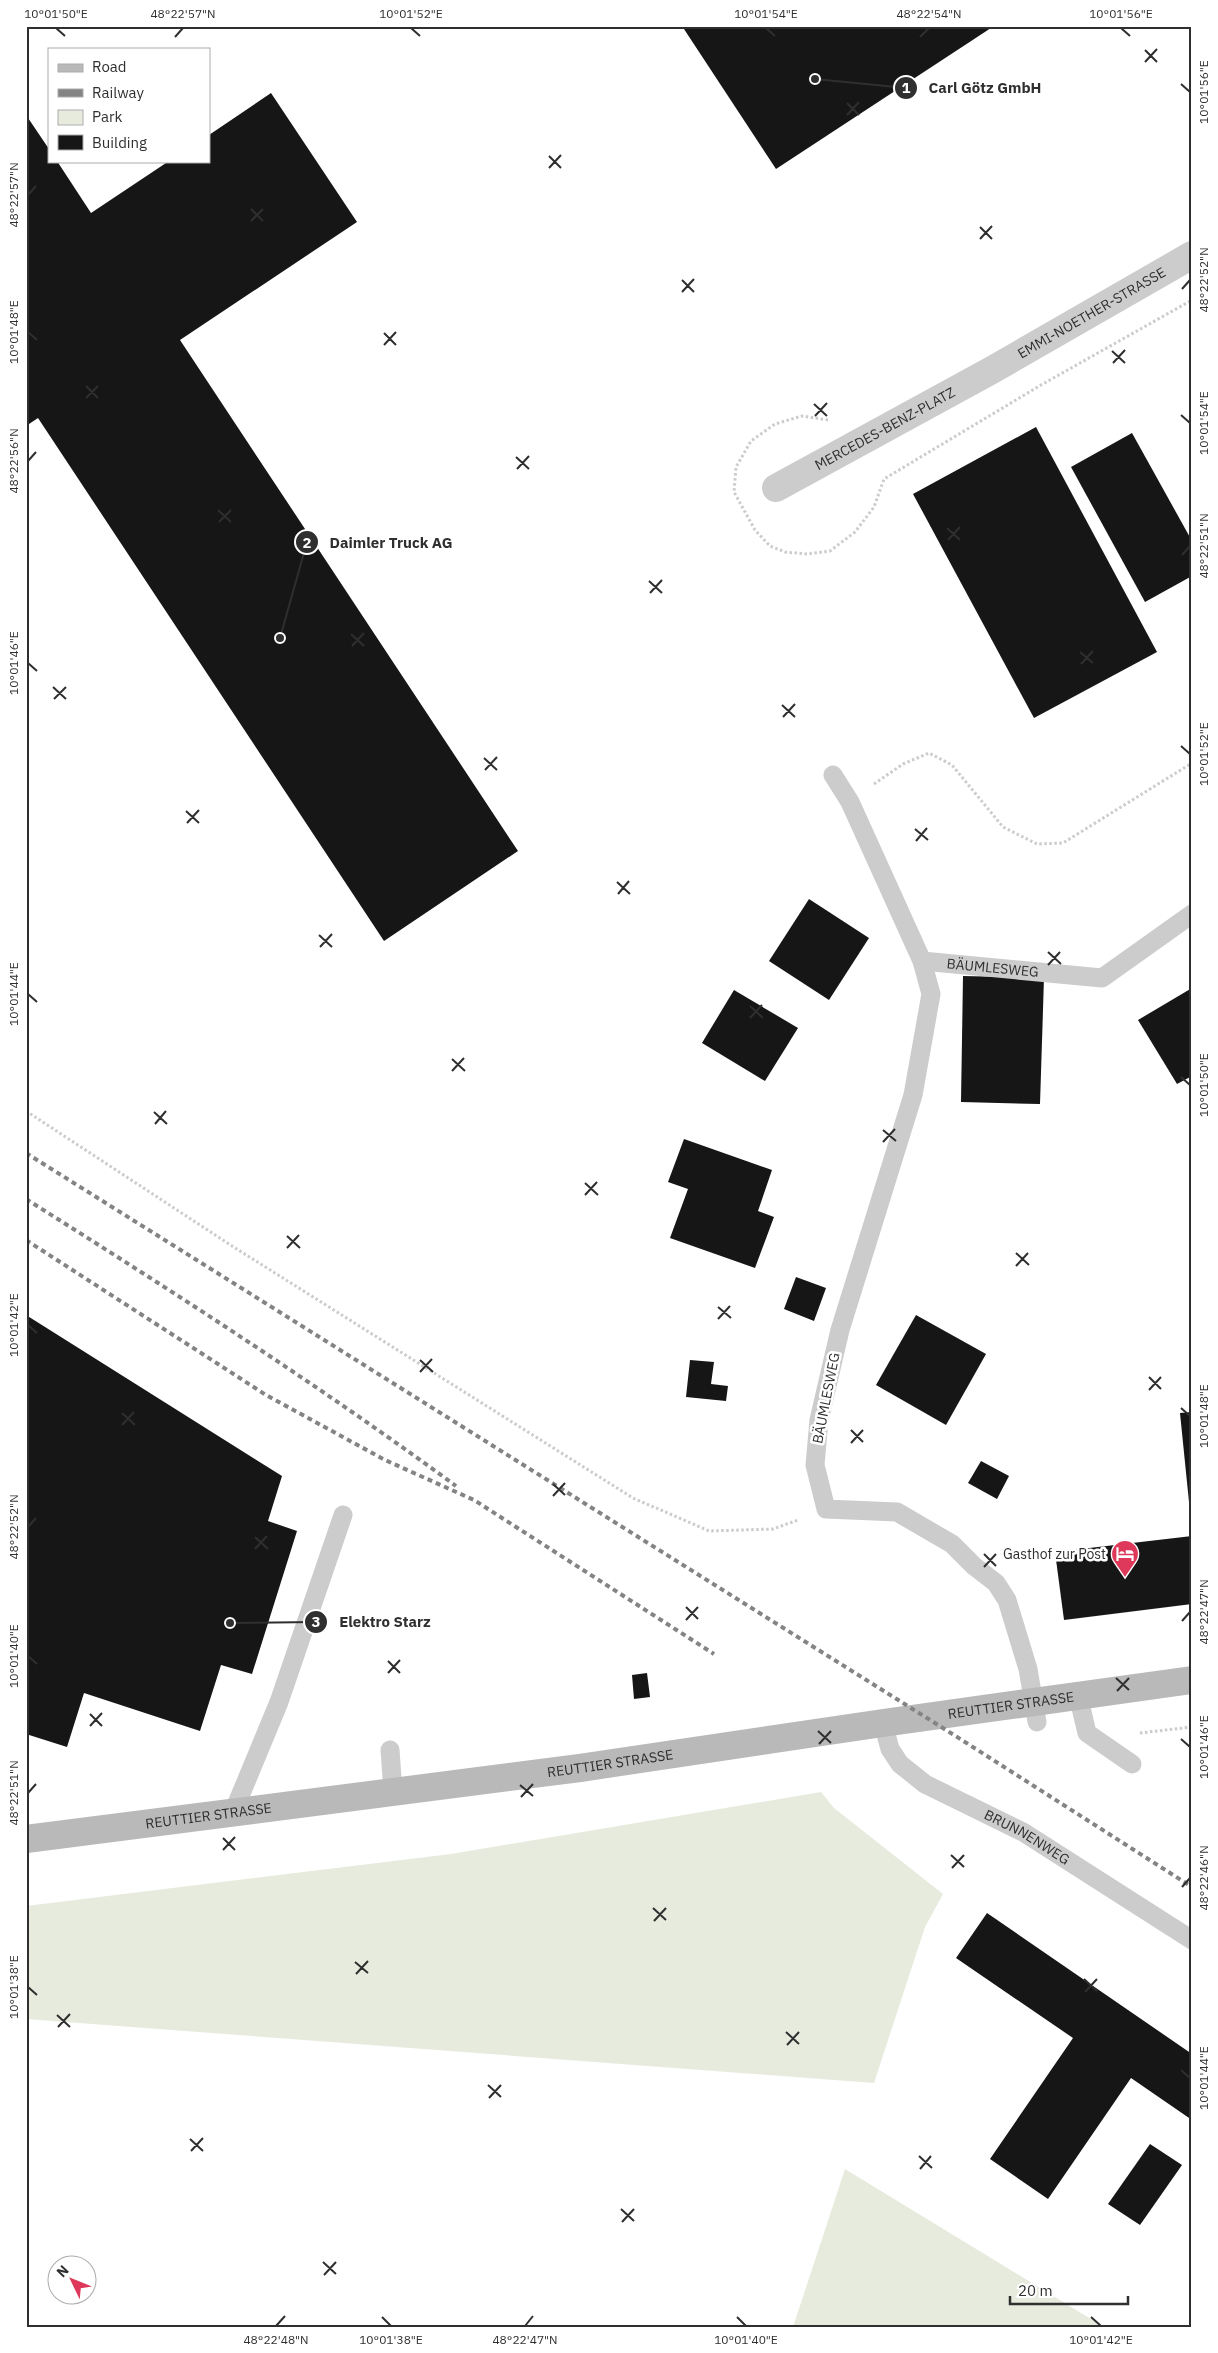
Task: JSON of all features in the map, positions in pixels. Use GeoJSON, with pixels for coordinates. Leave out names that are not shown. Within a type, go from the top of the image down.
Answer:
{"type":"FeatureCollection","features":[{"type":"Feature","properties":{"kind":"main road","name":"REUTTIER STRASSE"},"geometry":{"type":"LineString","coordinates":[[26,1839],[580,1768],[883,1723],[1036,1712],[1078,1696],[1192,1680]]}},
{"type":"Feature","properties":{"kind":"street","name":"EMMI-NOETHER-STRASSE"},"geometry":{"type":"LineString","coordinates":[[992,370],[1192,255]]}},
{"type":"Feature","properties":{"kind":"street","name":"MERCEDES-BENZ-PLATZ"},"geometry":{"type":"LineString","coordinates":[[776,488],[992,370]]}},
{"type":"Feature","properties":{"kind":"lane","name":"BÄUMLESWEG"},"geometry":{"type":"LineString","coordinates":[[826,1509],[815,1465],[819,1420],[840,1330],[913,1096],[931,994],[922,961],[850,802],[833,775]]}},
{"type":"Feature","properties":{"kind":"lane","name":"BÄUMLESWEG"},"geometry":{"type":"LineString","coordinates":[[922,961],[1102,978],[1192,914]]}},
{"type":"Feature","properties":{"kind":"lane"},"geometry":{"type":"LineString","coordinates":[[826,1509],[897,1512],[952,1544],[974,1566],[996,1583],[1007,1600],[1028,1669],[1036,1712]]}},
{"type":"Feature","properties":{"kind":"lane"},"geometry":{"type":"LineString","coordinates":[[233,1813],[280,1702],[343,1515]]}},
{"type":"Feature","properties":{"kind":"lane"},"geometry":{"type":"LineString","coordinates":[[1078,1696],[1087,1733],[1132,1764]]}},
{"type":"Feature","properties":{"kind":"lane","name":"BRUNNENWEG"},"geometry":{"type":"LineString","coordinates":[[883,1723],[890,1749],[895,1757],[900,1764],[925,1784],[1023,1832],[1192,1940]]}},
{"type":"Feature","properties":{"kind":"lane"},"geometry":{"type":"LineString","coordinates":[[390,1750],[393,1792]]}},
{"type":"Feature","properties":{"kind":"path"},"geometry":{"type":"LineString","coordinates":[[850,802],[903,764],[929,754],[952,765],[1003,827],[1037,844],[1064,843],[1192,763]]}},
{"type":"Feature","properties":{"kind":"path"},"geometry":{"type":"LineString","coordinates":[[26,1111],[232,1246],[633,1498],[709,1531],[773,1529],[826,1509]]}},
{"type":"Feature","properties":{"kind":"green space"},"geometry":{"type":"Polygon","coordinates":[[[821,1792],[834,1808],[943,1894],[925,1927],[874,2083],[26,2019],[26,1906],[451,1854],[821,1792]]]}},
{"type":"Feature","properties":{"kind":"green space"},"geometry":{"type":"Polygon","coordinates":[[[845,2169],[1104,2327],[793,2327],[845,2169]]]}},
{"type":"Feature","properties":{"kind":"building"},"geometry":{"type":"Polygon","coordinates":[[[682,26],[994,26],[776,169],[682,26]]]}},
{"type":"Feature","properties":{"kind":"building"},"geometry":{"type":"Polygon","coordinates":[[[271,93],[357,222],[180,340],[518,851],[384,941],[38,418],[26,426],[26,115],[48,148],[48,162],[58,162],[91,213],[168,162],[210,162],[210,134],[271,93]]]}},
{"type":"Feature","properties":{"kind":"building"},"geometry":{"type":"Polygon","coordinates":[[[1036,427],[1157,652],[1034,718],[913,494],[1036,427]]]}},
{"type":"Feature","properties":{"kind":"building"},"geometry":{"type":"Polygon","coordinates":[[[1132,433],[1192,541],[1192,576],[1145,602],[1071,467],[1132,433]]]}},
{"type":"Feature","properties":{"kind":"building"},"geometry":{"type":"Polygon","coordinates":[[[809,899],[869,938],[829,1000],[769,961],[809,899]]]}},
{"type":"Feature","properties":{"kind":"building"},"geometry":{"type":"Polygon","coordinates":[[[963,976],[1044,978],[1040,1104],[961,1102],[963,976]]]}},
{"type":"Feature","properties":{"kind":"building"},"geometry":{"type":"Polygon","coordinates":[[[1192,988],[1192,1076],[1177,1084],[1138,1020],[1192,988]]]}},
{"type":"Feature","properties":{"kind":"building"},"geometry":{"type":"Polygon","coordinates":[[[734,990],[798,1028],[765,1081],[702,1043],[734,990]]]}},
{"type":"Feature","properties":{"kind":"building"},"geometry":{"type":"Polygon","coordinates":[[[684,1139],[772,1170],[758,1211],[774,1217],[755,1268],[670,1238],[688,1189],[668,1182],[684,1139]]]}},
{"type":"Feature","properties":{"kind":"building"},"geometry":{"type":"Polygon","coordinates":[[[796,1277],[826,1288],[814,1321],[784,1309],[796,1277]]]}},
{"type":"Feature","properties":{"kind":"building"},"geometry":{"type":"Polygon","coordinates":[[[26,1315],[282,1476],[268,1521],[297,1531],[252,1674],[221,1665],[200,1731],[84,1693],[67,1747],[26,1734],[26,1315]]]}},
{"type":"Feature","properties":{"kind":"building"},"geometry":{"type":"Polygon","coordinates":[[[916,1315],[986,1354],[946,1425],[876,1385],[916,1315]]]}},
{"type":"Feature","properties":{"kind":"building"},"geometry":{"type":"Polygon","coordinates":[[[690,1360],[714,1362],[711,1384],[728,1386],[726,1401],[686,1397],[690,1360]]]}},
{"type":"Feature","properties":{"kind":"building"},"geometry":{"type":"Polygon","coordinates":[[[1192,1412],[1192,1512],[1190,1512],[1180,1413],[1192,1412]]]}},
{"type":"Feature","properties":{"kind":"building"},"geometry":{"type":"Polygon","coordinates":[[[981,1461],[1009,1476],[997,1499],[968,1483],[981,1461]]]}},
{"type":"Feature","properties":{"kind":"building","name":"Gasthof zur Post"},"geometry":{"type":"Polygon","coordinates":[[[1192,1536],[1192,1604],[1064,1620],[1055,1552],[1192,1536]]]}},
{"type":"Feature","properties":{"kind":"building"},"geometry":{"type":"Polygon","coordinates":[[[647,1673],[650,1697],[634,1699],[632,1675],[647,1673]]]}},
{"type":"Feature","properties":{"kind":"building"},"geometry":{"type":"Polygon","coordinates":[[[987,1913],[1192,2054],[1192,2120],[1131,2078],[1048,2199],[990,2159],[1073,2038],[956,1958],[987,1913]]]}},
{"type":"Feature","properties":{"kind":"building"},"geometry":{"type":"Polygon","coordinates":[[[1150,2144],[1182,2165],[1140,2225],[1108,2204],[1150,2144]]]}},
{"type":"Feature","properties":{"kind":"railway"},"geometry":{"type":"LineString","coordinates":[[26,1153],[954,1735],[1192,1887]]}},
{"type":"Feature","properties":{"kind":"railway"},"geometry":{"type":"LineString","coordinates":[[26,1199],[244,1339],[351,1411],[456,1486]]}},
{"type":"Feature","properties":{"kind":"railway"},"geometry":{"type":"LineString","coordinates":[[26,1240],[266,1395],[385,1460],[474,1500],[714,1654]]}},
{"type":"Feature","properties":{"kind":"place","name":"Carl Götz GmbH"},"geometry":{"type":"Point","coordinates":[815,79]}},
{"type":"Feature","properties":{"kind":"place","name":"Daimler Truck AG"},"geometry":{"type":"Point","coordinates":[280,638]}},
{"type":"Feature","properties":{"kind":"place","name":"Gasthof zur Post"},"geometry":{"type":"Point","coordinates":[1125,1578]}},
{"type":"Feature","properties":{"kind":"place","name":"Elektro Starz"},"geometry":{"type":"Point","coordinates":[230,1623]}}]}
